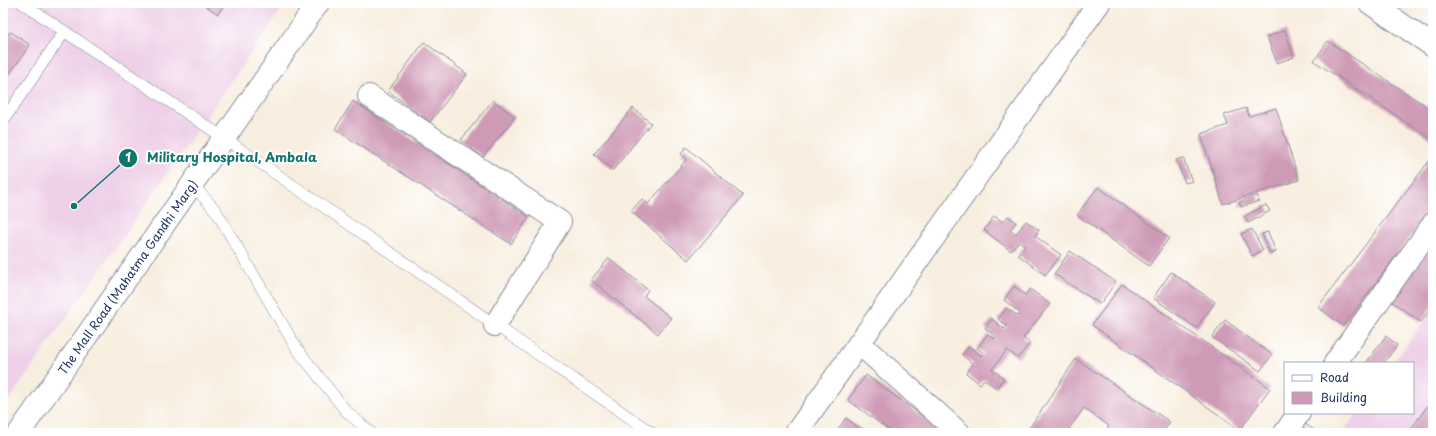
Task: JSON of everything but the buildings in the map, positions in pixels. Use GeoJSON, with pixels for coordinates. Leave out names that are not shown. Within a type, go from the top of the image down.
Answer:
{"type":"FeatureCollection","features":[{"type":"Feature","properties":{"kind":"street","name":"The Mall Road (Mahatma Gandhi Marg)"},"geometry":{"type":"LineString","coordinates":[[19,433],[318,3]]}},
{"type":"Feature","properties":{"kind":"street"},"geometry":{"type":"LineString","coordinates":[[796,433],[1099,3]]}},
{"type":"Feature","properties":{"kind":"street"},"geometry":{"type":"LineString","coordinates":[[1370,3],[1433,46]]}},
{"type":"Feature","properties":{"kind":"street"},"geometry":{"type":"LineString","coordinates":[[369,96],[560,222],[494,325]]}},
{"type":"Feature","properties":{"kind":"street"},"geometry":{"type":"LineString","coordinates":[[1336,362],[1433,224]]}},
{"type":"Feature","properties":{"kind":"street"},"geometry":{"type":"LineString","coordinates":[[859,343],[959,433]]}},
{"type":"Feature","properties":{"kind":"street"},"geometry":{"type":"LineString","coordinates":[[1285,433],[1299,414]]}},
{"type":"Feature","properties":{"kind":"lane"},"geometry":{"type":"LineString","coordinates":[[22,3],[224,138],[652,433]]}},
{"type":"Feature","properties":{"kind":"lane"},"geometry":{"type":"LineString","coordinates":[[3,121],[64,32]]}},
{"type":"Feature","properties":{"kind":"lane"},"geometry":{"type":"LineString","coordinates":[[192,184],[216,211],[297,348],[346,411],[371,433]]}},
{"type":"Feature","properties":{"kind":"shaded area"},"geometry":{"type":"Polygon","coordinates":[[[3,3],[286,3],[3,409],[3,3]]]}},
{"type":"Feature","properties":{"kind":"shaded area"},"geometry":{"type":"Polygon","coordinates":[[[1433,309],[1433,433],[1342,433],[1356,414],[1414,414],[1414,362],[1394,362],[1433,309]]]}},
{"type":"Feature","properties":{"kind":"place","name":"Military Hospital, Ambala"},"geometry":{"type":"Point","coordinates":[74,206]}}]}
